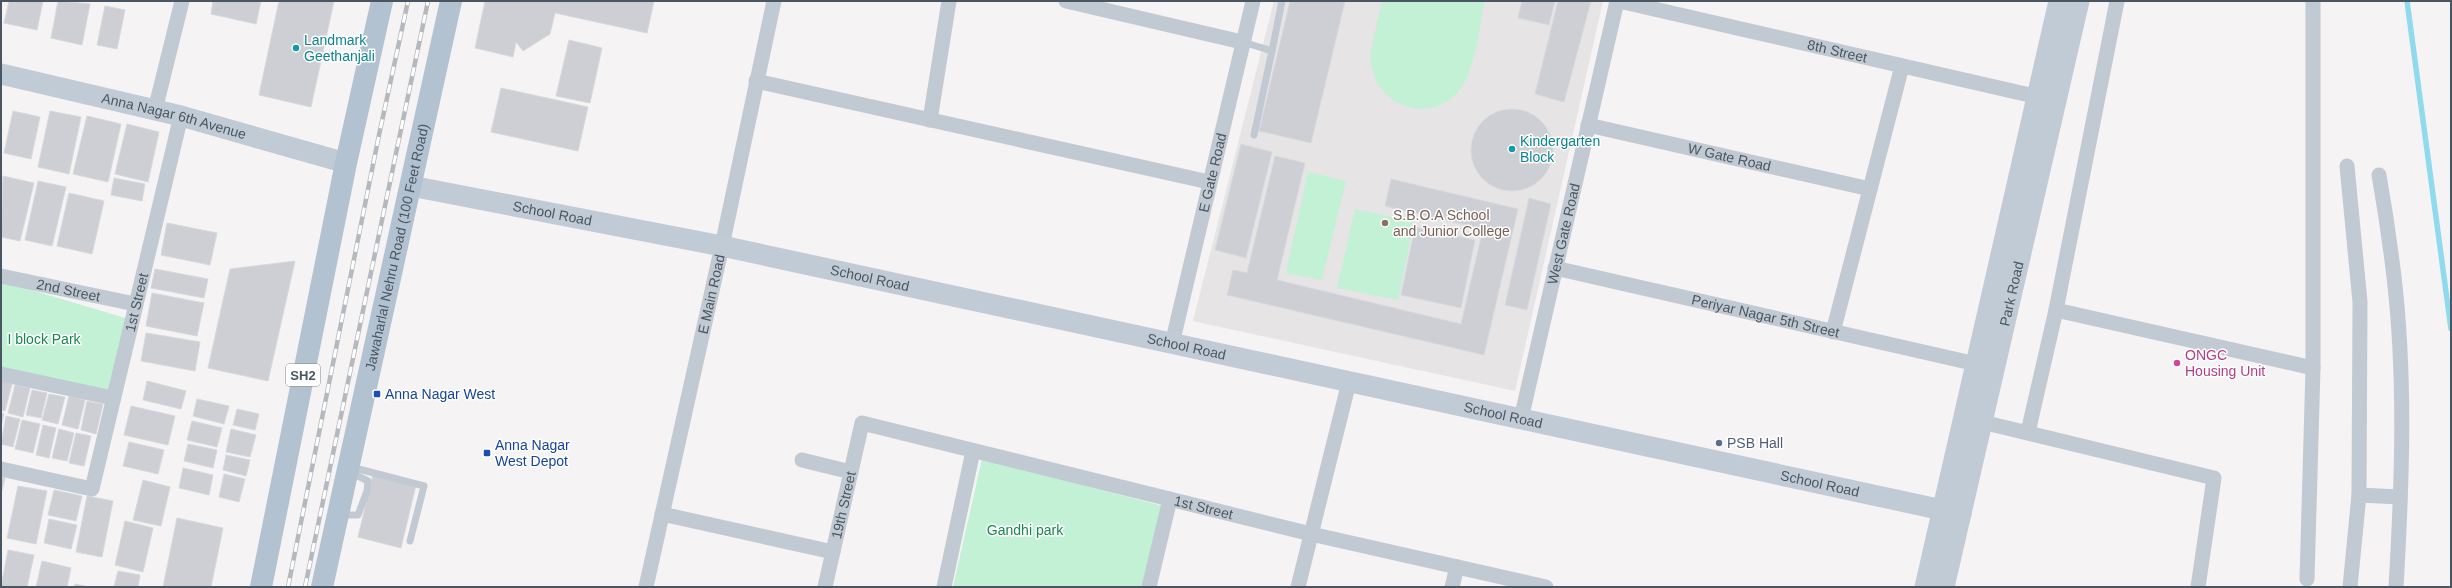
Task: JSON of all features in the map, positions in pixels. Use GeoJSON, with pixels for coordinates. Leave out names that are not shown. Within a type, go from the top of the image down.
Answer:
{"type":"FeatureCollection","features":[{"type":"Feature","properties":{"kind":"main road","name":"SH2"},"geometry":{"type":"LineString","coordinates":[[261,587],[346,163],[382,1]]}},
{"type":"Feature","properties":{"kind":"main road","name":"Jawaharlal Nehru Road (100 Feet Road)"},"geometry":{"type":"LineString","coordinates":[[322,587],[451,1]]}},
{"type":"Feature","properties":{"kind":"street"},"geometry":{"type":"LineString","coordinates":[[155,110],[182,1]]}},
{"type":"Feature","properties":{"kind":"street","name":"E Main Road"},"geometry":{"type":"LineString","coordinates":[[646,587],[722,246],[774,1]]}},
{"type":"Feature","properties":{"kind":"street"},"geometry":{"type":"LineString","coordinates":[[930,120],[949,1]]}},
{"type":"Feature","properties":{"kind":"street"},"geometry":{"type":"LineString","coordinates":[[1066,1],[1242,42]]}},
{"type":"Feature","properties":{"kind":"street","name":"E Gate Road"},"geometry":{"type":"LineString","coordinates":[[1172,344],[1208,182],[1253,1]]}},
{"type":"Feature","properties":{"kind":"street","name":"8th Street"},"geometry":{"type":"LineString","coordinates":[[1618,1],[2046,99]]}},
{"type":"Feature","properties":{"kind":"street","name":"West Gate Road"},"geometry":{"type":"LineString","coordinates":[[1521,419],[1588,124],[1618,1]]}},
{"type":"Feature","properties":{"kind":"street","name":"Park Road"},"geometry":{"type":"LineString","coordinates":[[1944,587],[1952,512],[2046,99],[2059,1]]}},
{"type":"Feature","properties":{"kind":"street","name":"Park Road"},"geometry":{"type":"LineString","coordinates":[[2046,99],[2079,1]]}},
{"type":"Feature","properties":{"kind":"street"},"geometry":{"type":"LineString","coordinates":[[2028,432],[2056,310],[2117,1]]}},
{"type":"Feature","properties":{"kind":"street"},"geometry":{"type":"LineString","coordinates":[[2307,579],[2314,368],[2313,1]]}},
{"type":"Feature","properties":{"kind":"street"},"geometry":{"type":"LineString","coordinates":[[1833,332],[1902,66]]}},
{"type":"Feature","properties":{"kind":"street","name":"Anna Nagar 6th Avenue"},"geometry":{"type":"LineString","coordinates":[[1,74],[181,116],[346,163]]}},
{"type":"Feature","properties":{"kind":"street"},"geometry":{"type":"LineString","coordinates":[[756,81],[1208,182]]}},
{"type":"Feature","properties":{"kind":"street","name":"1st Street"},"geometry":{"type":"LineString","coordinates":[[1,469],[92,489],[181,116]]}},
{"type":"Feature","properties":{"kind":"street","name":"W Gate Road"},"geometry":{"type":"LineString","coordinates":[[1588,124],[1870,189]]}},
{"type":"Feature","properties":{"kind":"street"},"geometry":{"type":"LineString","coordinates":[[2347,166],[2360,302],[2359,495],[2350,587]]}},
{"type":"Feature","properties":{"kind":"street"},"geometry":{"type":"LineString","coordinates":[[2379,175],[2394,278],[2402,404],[2396,587]]}},
{"type":"Feature","properties":{"kind":"street","name":"School Road"},"geometry":{"type":"LineString","coordinates":[[411,186],[722,246],[1952,512]]}},
{"type":"Feature","properties":{"kind":"street","name":"Periyar Nagar 5th Street"},"geometry":{"type":"LineString","coordinates":[[1555,268],[1985,366]]}},
{"type":"Feature","properties":{"kind":"street","name":"2nd Street"},"geometry":{"type":"LineString","coordinates":[[1,276],[135,304]]}},
{"type":"Feature","properties":{"kind":"street"},"geometry":{"type":"LineString","coordinates":[[2056,310],[2314,368]]}},
{"type":"Feature","properties":{"kind":"street","name":"Park Road"},"geometry":{"type":"LineString","coordinates":[[1925,587],[1982,422],[1985,366]]}},
{"type":"Feature","properties":{"kind":"street"},"geometry":{"type":"LineString","coordinates":[[1,374],[113,398]]}},
{"type":"Feature","properties":{"kind":"street"},"geometry":{"type":"LineString","coordinates":[[1298,587],[1349,382]]}},
{"type":"Feature","properties":{"kind":"street"},"geometry":{"type":"LineString","coordinates":[[1982,422],[2214,478],[2198,587]]}},
{"type":"Feature","properties":{"kind":"street","name":"1st Street"},"geometry":{"type":"LineString","coordinates":[[862,423],[1311,534],[1546,587]]}},
{"type":"Feature","properties":{"kind":"street","name":"19th Street"},"geometry":{"type":"LineString","coordinates":[[825,587],[862,423]]}},
{"type":"Feature","properties":{"kind":"street"},"geometry":{"type":"LineString","coordinates":[[944,587],[973,451]]}},
{"type":"Feature","properties":{"kind":"street"},"geometry":{"type":"LineString","coordinates":[[802,460],[851,472]]}},
{"type":"Feature","properties":{"kind":"street"},"geometry":{"type":"LineString","coordinates":[[2359,495],[2400,497]]}},
{"type":"Feature","properties":{"kind":"street"},"geometry":{"type":"LineString","coordinates":[[1149,587],[1170,499]]}},
{"type":"Feature","properties":{"kind":"street"},"geometry":{"type":"LineString","coordinates":[[662,514],[833,552]]}},
{"type":"Feature","properties":{"kind":"street"},"geometry":{"type":"LineString","coordinates":[[1452,587],[1457,567]]}},
{"type":"Feature","properties":{"kind":"lane"},"geometry":{"type":"LineString","coordinates":[[1254,135],[1282,1]]}},
{"type":"Feature","properties":{"kind":"lane"},"geometry":{"type":"LineString","coordinates":[[1242,42],[1272,51]]}},
{"type":"Feature","properties":{"kind":"lane"},"geometry":{"type":"LineString","coordinates":[[348,469],[424,486],[410,541]]}},
{"type":"Feature","properties":{"kind":"shaded area","name":"S.B.O.A School and Junior College"},"geometry":{"type":"Polygon","coordinates":[[[1274,1],[1603,1],[1515,391],[1193,321],[1274,1]]]}},
{"type":"Feature","properties":{"kind":"green space"},"geometry":{"type":"Polygon","coordinates":[[[1382,1],[1485,1],[1471,68],[1462,86],[1451,98],[1438,106],[1424,109],[1409,107],[1396,102],[1385,92],[1376,80],[1371,64],[1371,49],[1382,1]]]}},
{"type":"Feature","properties":{"kind":"green space"},"geometry":{"type":"Polygon","coordinates":[[[1308,172],[1346,181],[1322,280],[1286,273],[1308,172]]]}},
{"type":"Feature","properties":{"kind":"green space"},"geometry":{"type":"Polygon","coordinates":[[[1355,209],[1414,222],[1398,300],[1337,288],[1355,209]]]}},
{"type":"Feature","properties":{"kind":"green space","name":"I block Park"},"geometry":{"type":"Polygon","coordinates":[[[1,281],[132,320],[113,398],[1,374],[1,281]]]}},
{"type":"Feature","properties":{"kind":"green space","name":"Gandhi park"},"geometry":{"type":"Polygon","coordinates":[[[982,459],[1163,506],[1144,587],[953,587],[982,459]]]}},
{"type":"Feature","properties":{"kind":"building"},"geometry":{"type":"Polygon","coordinates":[[[9,1],[43,1],[37,30],[4,23],[9,1]]]}},
{"type":"Feature","properties":{"kind":"building"},"geometry":{"type":"Polygon","coordinates":[[[58,1],[90,4],[82,45],[51,38],[58,1]]]}},
{"type":"Feature","properties":{"kind":"building"},"geometry":{"type":"Polygon","coordinates":[[[213,1],[261,1],[256,24],[211,14],[213,1]]]}},
{"type":"Feature","properties":{"kind":"building","name":"Landmark Geethanjali"},"geometry":{"type":"Polygon","coordinates":[[[279,1],[334,1],[311,107],[259,95],[279,1]]]}},
{"type":"Feature","properties":{"kind":"building"},"geometry":{"type":"Polygon","coordinates":[[[485,1],[654,1],[647,33],[555,13],[550,34],[523,51],[516,42],[513,57],[475,48],[485,1]]]}},
{"type":"Feature","properties":{"kind":"building"},"geometry":{"type":"Polygon","coordinates":[[[1290,1],[1345,1],[1311,143],[1259,131],[1290,1]]]}},
{"type":"Feature","properties":{"kind":"building"},"geometry":{"type":"Polygon","coordinates":[[[1522,1],[1555,1],[1549,25],[1518,18],[1522,1]]]}},
{"type":"Feature","properties":{"kind":"building"},"geometry":{"type":"Polygon","coordinates":[[[1558,1],[1591,1],[1564,102],[1535,94],[1558,1]]]}},
{"type":"Feature","properties":{"kind":"building"},"geometry":{"type":"Polygon","coordinates":[[[105,6],[125,10],[117,49],[97,45],[105,6]]]}},
{"type":"Feature","properties":{"kind":"building"},"geometry":{"type":"Polygon","coordinates":[[[569,40],[602,48],[590,103],[556,96],[569,40]]]}},
{"type":"Feature","properties":{"kind":"building"},"geometry":{"type":"Polygon","coordinates":[[[501,88],[588,107],[578,151],[491,132],[501,88]]]}},
{"type":"Feature","properties":{"kind":"building","name":"Kindergarten Block"},"geometry":{"type":"Polygon","coordinates":[[[1512,109],[1528,112],[1541,121],[1550,134],[1553,150],[1550,166],[1541,179],[1528,188],[1512,191],[1496,188],[1483,179],[1474,166],[1471,150],[1474,134],[1483,121],[1496,112],[1512,109]]]}},
{"type":"Feature","properties":{"kind":"building"},"geometry":{"type":"Polygon","coordinates":[[[13,111],[40,117],[31,159],[4,153],[13,111]]]}},
{"type":"Feature","properties":{"kind":"building"},"geometry":{"type":"Polygon","coordinates":[[[50,111],[81,117],[69,174],[38,167],[50,111]]]}},
{"type":"Feature","properties":{"kind":"building"},"geometry":{"type":"Polygon","coordinates":[[[87,116],[121,124],[108,182],[73,174],[87,116]]]}},
{"type":"Feature","properties":{"kind":"building"},"geometry":{"type":"Polygon","coordinates":[[[127,124],[159,132],[148,182],[115,174],[127,124]]]}},
{"type":"Feature","properties":{"kind":"building"},"geometry":{"type":"Polygon","coordinates":[[[1241,144],[1272,152],[1246,258],[1215,250],[1241,144]]]}},
{"type":"Feature","properties":{"kind":"building"},"geometry":{"type":"Polygon","coordinates":[[[1275,156],[1305,163],[1277,280],[1461,324],[1483,229],[1385,206],[1391,179],[1518,209],[1484,355],[1227,295],[1233,270],[1247,273],[1275,156]]]}},
{"type":"Feature","properties":{"kind":"building"},"geometry":{"type":"Polygon","coordinates":[[[3,176],[34,183],[20,241],[1,237],[3,176]]]}},
{"type":"Feature","properties":{"kind":"building"},"geometry":{"type":"Polygon","coordinates":[[[114,178],[145,184],[142,201],[111,195],[114,178]]]}},
{"type":"Feature","properties":{"kind":"building"},"geometry":{"type":"Polygon","coordinates":[[[38,181],[66,187],[52,246],[25,240],[38,181]]]}},
{"type":"Feature","properties":{"kind":"building"},"geometry":{"type":"Polygon","coordinates":[[[69,193],[104,201],[92,254],[57,246],[69,193]]]}},
{"type":"Feature","properties":{"kind":"building"},"geometry":{"type":"Polygon","coordinates":[[[1529,198],[1551,204],[1527,310],[1505,305],[1529,198]]]}},
{"type":"Feature","properties":{"kind":"building"},"geometry":{"type":"Polygon","coordinates":[[[167,223],[217,233],[210,265],[161,255],[167,223]]]}},
{"type":"Feature","properties":{"kind":"building"},"geometry":{"type":"Polygon","coordinates":[[[1415,227],[1475,240],[1461,308],[1401,295],[1415,227]]]}},
{"type":"Feature","properties":{"kind":"building"},"geometry":{"type":"Polygon","coordinates":[[[295,261],[268,381],[208,368],[230,269],[295,261]]]}},
{"type":"Feature","properties":{"kind":"building"},"geometry":{"type":"Polygon","coordinates":[[[155,269],[208,279],[204,298],[151,288],[155,269]]]}},
{"type":"Feature","properties":{"kind":"building"},"geometry":{"type":"Polygon","coordinates":[[[152,293],[204,303],[197,336],[146,326],[152,293]]]}},
{"type":"Feature","properties":{"kind":"building"},"geometry":{"type":"Polygon","coordinates":[[[146,333],[200,342],[195,371],[141,361],[146,333]]]}},
{"type":"Feature","properties":{"kind":"building"},"geometry":{"type":"Polygon","coordinates":[[[1,381],[12,384],[5,411],[1,410],[1,381]]]}},
{"type":"Feature","properties":{"kind":"building"},"geometry":{"type":"Polygon","coordinates":[[[147,381],[186,391],[181,409],[143,400],[147,381]]]}},
{"type":"Feature","properties":{"kind":"building"},"geometry":{"type":"Polygon","coordinates":[[[15,385],[30,388],[23,417],[8,413],[15,385]]]}},
{"type":"Feature","properties":{"kind":"building"},"geometry":{"type":"Polygon","coordinates":[[[32,390],[47,393],[41,418],[26,415],[32,390]]]}},
{"type":"Feature","properties":{"kind":"building"},"geometry":{"type":"Polygon","coordinates":[[[49,394],[65,397],[58,424],[42,420],[49,394]]]}},
{"type":"Feature","properties":{"kind":"building"},"geometry":{"type":"Polygon","coordinates":[[[69,396],[85,400],[78,429],[62,425],[69,396]]]}},
{"type":"Feature","properties":{"kind":"building"},"geometry":{"type":"Polygon","coordinates":[[[197,399],[229,406],[224,424],[193,416],[197,399]]]}},
{"type":"Feature","properties":{"kind":"building"},"geometry":{"type":"Polygon","coordinates":[[[87,401],[103,404],[96,434],[81,430],[87,401]]]}},
{"type":"Feature","properties":{"kind":"building"},"geometry":{"type":"Polygon","coordinates":[[[131,406],[175,416],[168,445],[124,435],[131,406]]]}},
{"type":"Feature","properties":{"kind":"building"},"geometry":{"type":"Polygon","coordinates":[[[237,409],[259,414],[255,430],[233,425],[237,409]]]}},
{"type":"Feature","properties":{"kind":"building"},"geometry":{"type":"Polygon","coordinates":[[[1,413],[4,414],[1,426],[1,413]]]}},
{"type":"Feature","properties":{"kind":"building"},"geometry":{"type":"Polygon","coordinates":[[[6,416],[20,419],[13,447],[1,444],[6,416]]]}},
{"type":"Feature","properties":{"kind":"building"},"geometry":{"type":"Polygon","coordinates":[[[22,420],[40,424],[33,453],[15,449],[22,420]]]}},
{"type":"Feature","properties":{"kind":"building"},"geometry":{"type":"Polygon","coordinates":[[[192,421],[222,428],[217,447],[187,440],[192,421]]]}},
{"type":"Feature","properties":{"kind":"building"},"geometry":{"type":"Polygon","coordinates":[[[43,425],[56,428],[49,458],[36,455],[43,425]]]}},
{"type":"Feature","properties":{"kind":"building"},"geometry":{"type":"Polygon","coordinates":[[[59,429],[74,433],[67,461],[52,458],[59,429]]]}},
{"type":"Feature","properties":{"kind":"building"},"geometry":{"type":"Polygon","coordinates":[[[231,429],[256,435],[250,457],[226,452],[231,429]]]}},
{"type":"Feature","properties":{"kind":"building"},"geometry":{"type":"Polygon","coordinates":[[[76,433],[91,436],[84,466],[69,463],[76,433]]]}},
{"type":"Feature","properties":{"kind":"building"},"geometry":{"type":"Polygon","coordinates":[[[129,442],[164,450],[158,474],[123,466],[129,442]]]}},
{"type":"Feature","properties":{"kind":"building"},"geometry":{"type":"Polygon","coordinates":[[[188,444],[217,450],[213,468],[184,461],[188,444]]]}},
{"type":"Feature","properties":{"kind":"building"},"geometry":{"type":"Polygon","coordinates":[[[226,455],[250,460],[246,476],[223,470],[226,455]]]}},
{"type":"Feature","properties":{"kind":"building"},"geometry":{"type":"Polygon","coordinates":[[[183,468],[213,475],[209,495],[179,488],[183,468]]]}},
{"type":"Feature","properties":{"kind":"building"},"geometry":{"type":"Polygon","coordinates":[[[224,474],[245,479],[239,502],[219,497],[224,474]]]}},
{"type":"Feature","properties":{"kind":"building"},"geometry":{"type":"Polygon","coordinates":[[[373,474],[416,485],[401,548],[358,537],[373,474]]]}},
{"type":"Feature","properties":{"kind":"building"},"geometry":{"type":"Polygon","coordinates":[[[1,477],[5,478],[1,494],[1,477]]]}},
{"type":"Feature","properties":{"kind":"building"},"geometry":{"type":"Polygon","coordinates":[[[143,480],[170,487],[161,526],[133,520],[143,480]]]}},
{"type":"Feature","properties":{"kind":"building"},"geometry":{"type":"Polygon","coordinates":[[[18,486],[47,491],[36,544],[7,538],[18,486]]]}},
{"type":"Feature","properties":{"kind":"building"},"geometry":{"type":"Polygon","coordinates":[[[54,490],[82,496],[76,521],[48,515],[54,490]]]}},
{"type":"Feature","properties":{"kind":"building"},"geometry":{"type":"Polygon","coordinates":[[[87,496],[113,501],[102,557],[76,552],[87,496]]]}},
{"type":"Feature","properties":{"kind":"building"},"geometry":{"type":"Polygon","coordinates":[[[177,518],[223,528],[211,587],[163,587],[177,518]]]}},
{"type":"Feature","properties":{"kind":"building"},"geometry":{"type":"Polygon","coordinates":[[[49,519],[77,525],[71,549],[44,543],[49,519]]]}},
{"type":"Feature","properties":{"kind":"building"},"geometry":{"type":"Polygon","coordinates":[[[125,521],[153,528],[143,572],[115,565],[125,521]]]}},
{"type":"Feature","properties":{"kind":"building"},"geometry":{"type":"Polygon","coordinates":[[[8,550],[34,555],[27,587],[1,587],[8,550]]]}},
{"type":"Feature","properties":{"kind":"building"},"geometry":{"type":"Polygon","coordinates":[[[42,561],[71,568],[67,587],[36,587],[42,561]]]}},
{"type":"Feature","properties":{"kind":"building"},"geometry":{"type":"Polygon","coordinates":[[[118,571],[140,575],[138,587],[114,587],[118,571]]]}},
{"type":"Feature","properties":{"kind":"building"},"geometry":{"type":"Polygon","coordinates":[[[75,584],[90,587],[74,587],[75,584]]]}},
{"type":"Feature","properties":{"kind":"waterway"},"geometry":{"type":"LineString","coordinates":[[2407,1],[2451,329]]}},
{"type":"Feature","properties":{"kind":"railway"},"geometry":{"type":"LineString","coordinates":[[288,587],[379,135],[408,1]]}},
{"type":"Feature","properties":{"kind":"railway"},"geometry":{"type":"LineString","coordinates":[[305,587],[428,1]]}},
{"type":"Feature","properties":{"kind":"place","name":"Landmark Geethanjali"},"geometry":{"type":"Point","coordinates":[296,48]}},
{"type":"Feature","properties":{"kind":"place","name":"Kindergarten Block"},"geometry":{"type":"Point","coordinates":[1512,149]}},
{"type":"Feature","properties":{"kind":"place","name":"S.B.O.A School and Junior College"},"geometry":{"type":"Point","coordinates":[1385,223]}},
{"type":"Feature","properties":{"kind":"place","name":"ONGC Housing Unit"},"geometry":{"type":"Point","coordinates":[2177,363]}},
{"type":"Feature","properties":{"kind":"place","name":"Anna Nagar West"},"geometry":{"type":"Point","coordinates":[377,394]}},
{"type":"Feature","properties":{"kind":"place","name":"PSB Hall"},"geometry":{"type":"Point","coordinates":[1719,443]}},
{"type":"Feature","properties":{"kind":"place","name":"Anna Nagar West Depot"},"geometry":{"type":"Point","coordinates":[487,453]}}]}
